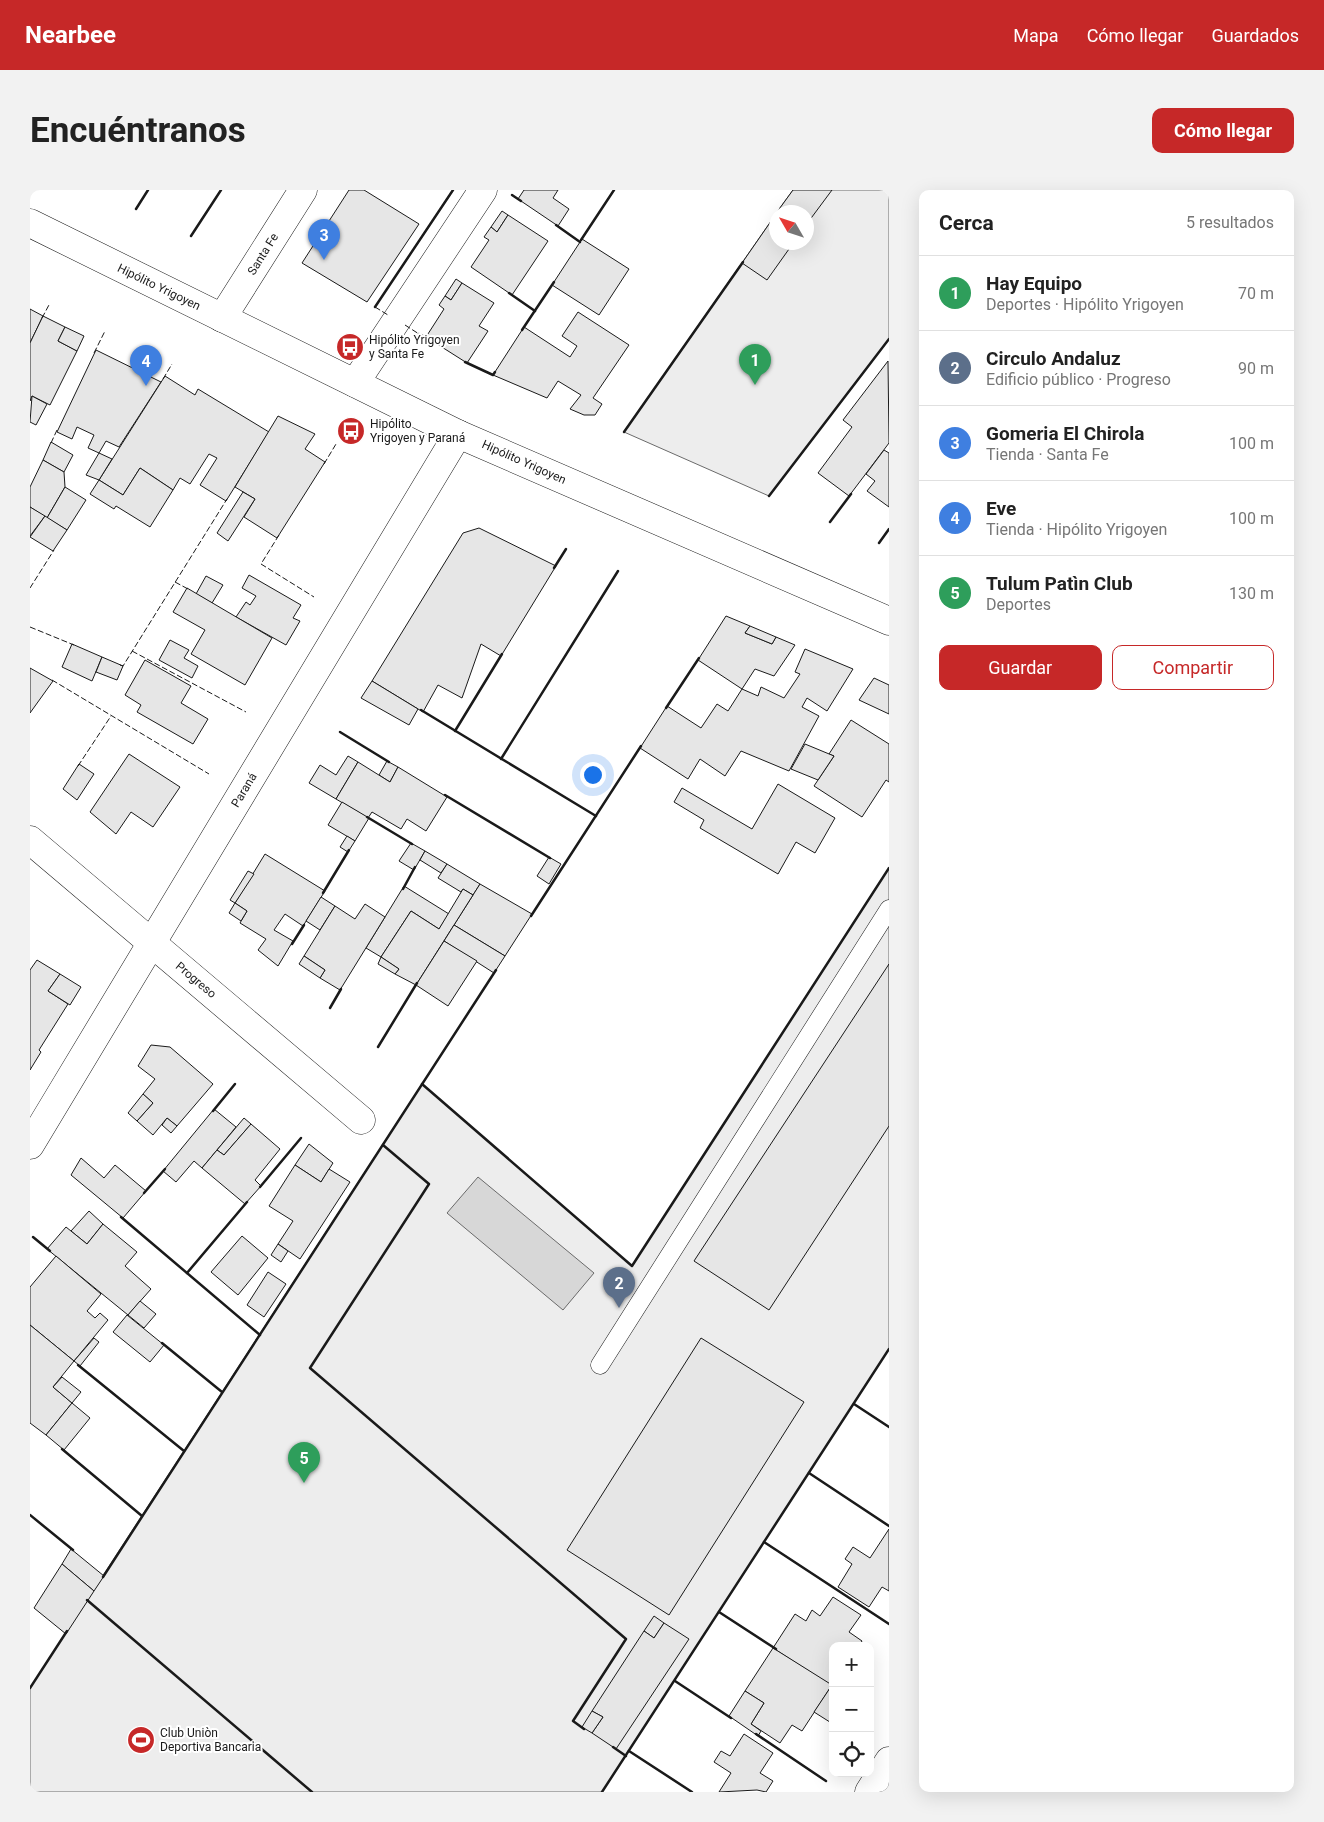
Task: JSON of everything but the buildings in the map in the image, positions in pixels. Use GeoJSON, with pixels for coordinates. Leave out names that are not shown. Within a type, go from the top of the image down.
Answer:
{"type":"FeatureCollection","features":[{"type":"Feature","properties":{"kind":"street","name":"Santa Fe"},"geometry":{"type":"LineString","coordinates":[[222,318],[303,190]]}},
{"type":"Feature","properties":{"kind":"street"},"geometry":{"type":"LineString","coordinates":[[355,383],[484,190]]}},
{"type":"Feature","properties":{"kind":"street","name":"Hipólito Yrigoyen"},"geometry":{"type":"LineString","coordinates":[[30,224],[458,434],[889,621]]}},
{"type":"Feature","properties":{"kind":"street","name":"Paraná"},"geometry":{"type":"LineString","coordinates":[[30,1145],[458,434]]}},
{"type":"Feature","properties":{"kind":"street","name":"Progreso"},"geometry":{"type":"LineString","coordinates":[[30,840],[361,1120]]}},
{"type":"Feature","properties":{"kind":"street"},"geometry":{"type":"LineString","coordinates":[[869,1792],[889,1761]]}},
{"type":"Feature","properties":{"kind":"lane"},"geometry":{"type":"LineString","coordinates":[[600,1365],[889,909]]}},
{"type":"Feature","properties":{"kind":"shaded area"},"geometry":{"type":"Polygon","coordinates":[[[793,190],[889,190],[889,339],[769,496],[624,432],[769,224],[769,250],[814,250],[814,205],[782,205],[793,190]]]}},
{"type":"Feature","properties":{"kind":"shaded area"},"geometry":{"type":"Polygon","coordinates":[[[889,868],[889,1349],[602,1792],[30,1792],[30,1688],[422,1084],[632,1266],[889,868]]]}},
{"type":"Feature","properties":{"kind":"shaded area"},"geometry":{"type":"Polygon","coordinates":[[[478,1177],[594,1273],[563,1310],[447,1213],[478,1177]]]}},
{"type":"Feature","properties":{"kind":"fence"},"geometry":{"type":"LineString","coordinates":[[42,318],[50,303]]}},
{"type":"Feature","properties":{"kind":"fence"},"geometry":{"type":"LineString","coordinates":[[375,307],[388,315]]}},
{"type":"Feature","properties":{"kind":"fence"},"geometry":{"type":"LineString","coordinates":[[405,325],[419,334]]}},
{"type":"Feature","properties":{"kind":"fence"},"geometry":{"type":"LineString","coordinates":[[94,353],[105,331]]}},
{"type":"Feature","properties":{"kind":"fence"},"geometry":{"type":"LineString","coordinates":[[163,379],[172,364]]}},
{"type":"Feature","properties":{"kind":"fence"},"geometry":{"type":"LineString","coordinates":[[51,443],[57,430]]}},
{"type":"Feature","properties":{"kind":"fence"},"geometry":{"type":"LineString","coordinates":[[324,464],[336,444]]}},
{"type":"Feature","properties":{"kind":"fence"},"geometry":{"type":"LineString","coordinates":[[120,665],[123,666],[227,499]]}},
{"type":"Feature","properties":{"kind":"fence"},"geometry":{"type":"LineString","coordinates":[[279,535],[261,564],[314,597]]}},
{"type":"Feature","properties":{"kind":"fence"},"geometry":{"type":"LineString","coordinates":[[30,588],[54,550]]}},
{"type":"Feature","properties":{"kind":"fence"},"geometry":{"type":"LineString","coordinates":[[175,582],[188,589]]}},
{"type":"Feature","properties":{"kind":"fence"},"geometry":{"type":"LineString","coordinates":[[30,627],[74,645]]}},
{"type":"Feature","properties":{"kind":"fence"},"geometry":{"type":"LineString","coordinates":[[132,651],[246,712]]}},
{"type":"Feature","properties":{"kind":"fence"},"geometry":{"type":"LineString","coordinates":[[52,680],[209,774]]}},
{"type":"Feature","properties":{"kind":"fence"},"geometry":{"type":"LineString","coordinates":[[78,766],[111,716]]}},
{"type":"Feature","properties":{"kind":"wall"},"geometry":{"type":"LineString","coordinates":[[136,209],[148,190]]}},
{"type":"Feature","properties":{"kind":"wall"},"geometry":{"type":"LineString","coordinates":[[191,236],[221,190]]}},
{"type":"Feature","properties":{"kind":"wall"},"geometry":{"type":"LineString","coordinates":[[375,307],[453,190]]}},
{"type":"Feature","properties":{"kind":"wall"},"geometry":{"type":"LineString","coordinates":[[581,240],[614,190]]}},
{"type":"Feature","properties":{"kind":"wall"},"geometry":{"type":"LineString","coordinates":[[512,195],[521,201]]}},
{"type":"Feature","properties":{"kind":"wall"},"geometry":{"type":"LineString","coordinates":[[556,225],[580,242]]}},
{"type":"Feature","properties":{"kind":"wall"},"geometry":{"type":"LineString","coordinates":[[624,432],[743,262]]}},
{"type":"Feature","properties":{"kind":"wall"},"geometry":{"type":"LineString","coordinates":[[522,330],[554,282]]}},
{"type":"Feature","properties":{"kind":"wall"},"geometry":{"type":"LineString","coordinates":[[509,293],[535,311]]}},
{"type":"Feature","properties":{"kind":"wall"},"geometry":{"type":"LineString","coordinates":[[419,334],[429,339]]}},
{"type":"Feature","properties":{"kind":"wall"},"geometry":{"type":"LineString","coordinates":[[769,496],[889,339]]}},
{"type":"Feature","properties":{"kind":"wall"},"geometry":{"type":"LineString","coordinates":[[465,362],[493,375],[495,372]]}},
{"type":"Feature","properties":{"kind":"wall"},"geometry":{"type":"LineString","coordinates":[[830,522],[851,494]]}},
{"type":"Feature","properties":{"kind":"wall"},"geometry":{"type":"LineString","coordinates":[[879,543],[889,529]]}},
{"type":"Feature","properties":{"kind":"wall"},"geometry":{"type":"LineString","coordinates":[[554,568],[566,549]]}},
{"type":"Feature","properties":{"kind":"wall"},"geometry":{"type":"LineString","coordinates":[[501,759],[618,571]]}},
{"type":"Feature","properties":{"kind":"wall"},"geometry":{"type":"LineString","coordinates":[[455,731],[502,654]]}},
{"type":"Feature","properties":{"kind":"wall"},"geometry":{"type":"LineString","coordinates":[[666,708],[699,658]]}},
{"type":"Feature","properties":{"kind":"wall"},"geometry":{"type":"LineString","coordinates":[[421,710],[596,816]]}},
{"type":"Feature","properties":{"kind":"wall"},"geometry":{"type":"LineString","coordinates":[[340,732],[389,762]]}},
{"type":"Feature","properties":{"kind":"wall"},"geometry":{"type":"LineString","coordinates":[[531,916],[641,746]]}},
{"type":"Feature","properties":{"kind":"wall"},"geometry":{"type":"LineString","coordinates":[[445,795],[550,858]]}},
{"type":"Feature","properties":{"kind":"wall"},"geometry":{"type":"LineString","coordinates":[[367,817],[412,844]]}},
{"type":"Feature","properties":{"kind":"wall"},"geometry":{"type":"LineString","coordinates":[[323,893],[349,850]]}},
{"type":"Feature","properties":{"kind":"wall"},"geometry":{"type":"LineString","coordinates":[[403,889],[415,867]]}},
{"type":"Feature","properties":{"kind":"wall"},"geometry":{"type":"LineString","coordinates":[[422,1084],[632,1266],[889,868]]}},
{"type":"Feature","properties":{"kind":"wall"},"geometry":{"type":"LineString","coordinates":[[292,944],[304,925]]}},
{"type":"Feature","properties":{"kind":"wall"},"geometry":{"type":"LineString","coordinates":[[103,1577],[496,970]]}},
{"type":"Feature","properties":{"kind":"wall"},"geometry":{"type":"LineString","coordinates":[[378,1047],[417,983]]}},
{"type":"Feature","properties":{"kind":"wall"},"geometry":{"type":"LineString","coordinates":[[330,1008],[341,989]]}},
{"type":"Feature","properties":{"kind":"wall"},"geometry":{"type":"LineString","coordinates":[[213,1111],[235,1084]]}},
{"type":"Feature","properties":{"kind":"wall"},"geometry":{"type":"LineString","coordinates":[[260,1187],[301,1138]]}},
{"type":"Feature","properties":{"kind":"wall"},"geometry":{"type":"LineString","coordinates":[[383,1145],[429,1184],[310,1368],[626,1639],[573,1721],[584,1729]]}},
{"type":"Feature","properties":{"kind":"wall"},"geometry":{"type":"LineString","coordinates":[[144,1193],[165,1169]]}},
{"type":"Feature","properties":{"kind":"wall"},"geometry":{"type":"LineString","coordinates":[[187,1273],[247,1202]]}},
{"type":"Feature","properties":{"kind":"wall"},"geometry":{"type":"LineString","coordinates":[[121,1217],[260,1335]]}},
{"type":"Feature","properties":{"kind":"wall"},"geometry":{"type":"LineString","coordinates":[[33,1237],[50,1251]]}},
{"type":"Feature","properties":{"kind":"wall"},"geometry":{"type":"LineString","coordinates":[[162,1343],[222,1392]]}},
{"type":"Feature","properties":{"kind":"wall"},"geometry":{"type":"LineString","coordinates":[[602,1792],[889,1349]]}},
{"type":"Feature","properties":{"kind":"wall"},"geometry":{"type":"LineString","coordinates":[[78,1365],[184,1451]]}},
{"type":"Feature","properties":{"kind":"wall"},"geometry":{"type":"LineString","coordinates":[[854,1404],[889,1427]]}},
{"type":"Feature","properties":{"kind":"wall"},"geometry":{"type":"LineString","coordinates":[[62,1449],[142,1516]]}},
{"type":"Feature","properties":{"kind":"wall"},"geometry":{"type":"LineString","coordinates":[[809,1473],[889,1526]]}},
{"type":"Feature","properties":{"kind":"wall"},"geometry":{"type":"LineString","coordinates":[[30,1515],[73,1550]]}},
{"type":"Feature","properties":{"kind":"wall"},"geometry":{"type":"LineString","coordinates":[[764,1542],[889,1624]]}},
{"type":"Feature","properties":{"kind":"wall"},"geometry":{"type":"LineString","coordinates":[[87,1600],[312,1792]]}},
{"type":"Feature","properties":{"kind":"wall"},"geometry":{"type":"LineString","coordinates":[[719,1612],[776,1649]]}},
{"type":"Feature","properties":{"kind":"wall"},"geometry":{"type":"LineString","coordinates":[[30,1688],[67,1631]]}},
{"type":"Feature","properties":{"kind":"wall"},"geometry":{"type":"LineString","coordinates":[[675,1681],[731,1718]]}},
{"type":"Feature","properties":{"kind":"wall"},"geometry":{"type":"LineString","coordinates":[[756,1734],[826,1781]]}},
{"type":"Feature","properties":{"kind":"wall"},"geometry":{"type":"LineString","coordinates":[[613,1747],[626,1756]]}},
{"type":"Feature","properties":{"kind":"wall"},"geometry":{"type":"LineString","coordinates":[[629,1751],[692,1792]]}},
{"type":"Feature","properties":{"kind":"place","name":"Gomeria El Chirola"},"geometry":{"type":"Point","coordinates":[324,260]}},
{"type":"Feature","properties":{"kind":"place","name":"Hipólito Yrigoyen y Santa Fe"},"geometry":{"type":"Point","coordinates":[350,347]}},
{"type":"Feature","properties":{"kind":"place","name":"Hay Equipo"},"geometry":{"type":"Point","coordinates":[755,385]}},
{"type":"Feature","properties":{"kind":"place","name":"Eve"},"geometry":{"type":"Point","coordinates":[146,386]}},
{"type":"Feature","properties":{"kind":"place","name":"Hipólito Yrigoyen y Paraná"},"geometry":{"type":"Point","coordinates":[351,431]}},
{"type":"Feature","properties":{"kind":"place","name":"Circulo Andaluz"},"geometry":{"type":"Point","coordinates":[619,1308]}},
{"type":"Feature","properties":{"kind":"place","name":"Tulum Patìn Club"},"geometry":{"type":"Point","coordinates":[304,1483]}},
{"type":"Feature","properties":{"kind":"place","name":"Club Uniòn Deportiva Bancaria"},"geometry":{"type":"Point","coordinates":[141,1740]}}]}
